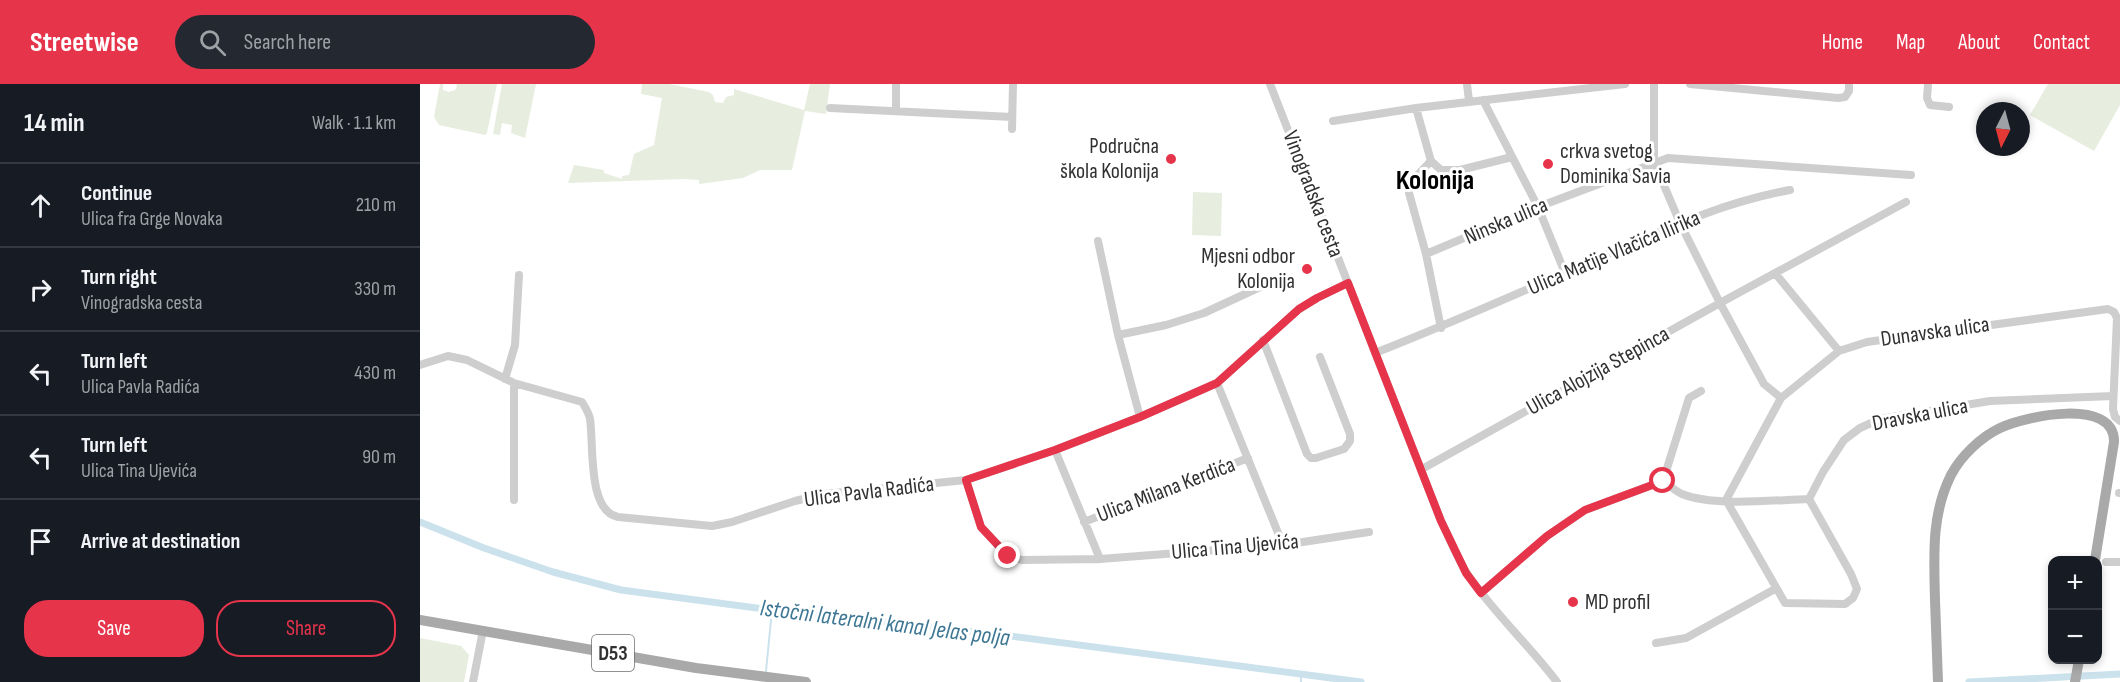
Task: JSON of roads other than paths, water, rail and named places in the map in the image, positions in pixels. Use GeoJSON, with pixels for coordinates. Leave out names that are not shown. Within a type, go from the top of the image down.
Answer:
{"type":"FeatureCollection","features":[{"type":"Feature","properties":{"kind":"main road"},"geometry":{"type":"LineString","coordinates":[[1938,682],[1934,533],[1940,500],[1963,457],[1998,429],[2026,418],[2056,414],[2091,416],[2103,419],[2108,424],[2112,429],[2114,442],[2101,556]]}},
{"type":"Feature","properties":{"kind":"main road","name":"D53"},"geometry":{"type":"LineString","coordinates":[[420,620],[706,669],[806,682]]}},
{"type":"Feature","properties":{"kind":"main road"},"geometry":{"type":"LineString","coordinates":[[2075,682],[2078,664]]}},
{"type":"Feature","properties":{"kind":"street"},"geometry":{"type":"LineString","coordinates":[[896,84],[896,111]]}},
{"type":"Feature","properties":{"kind":"street"},"geometry":{"type":"LineString","coordinates":[[1012,129],[1013,84]]}},
{"type":"Feature","properties":{"kind":"street","name":"Vinogradska cesta"},"geometry":{"type":"LineString","coordinates":[[1270,84],[1375,353],[1466,573],[1557,682]]}},
{"type":"Feature","properties":{"kind":"street"},"geometry":{"type":"LineString","coordinates":[[1467,84],[1469,101]]}},
{"type":"Feature","properties":{"kind":"street"},"geometry":{"type":"LineString","coordinates":[[1334,121],[1469,101],[1625,84]]}},
{"type":"Feature","properties":{"kind":"street"},"geometry":{"type":"LineString","coordinates":[[1654,84],[1654,162],[1680,223],[1720,303],[1764,384],[1781,398]]}},
{"type":"Feature","properties":{"kind":"street"},"geometry":{"type":"LineString","coordinates":[[1690,84],[1838,98],[1845,97],[1849,91],[1849,84]]}},
{"type":"Feature","properties":{"kind":"street"},"geometry":{"type":"LineString","coordinates":[[1928,84],[1927,98],[1930,105],[1949,107]]}},
{"type":"Feature","properties":{"kind":"street"},"geometry":{"type":"LineString","coordinates":[[1483,100],[1538,207],[1564,273]]}},
{"type":"Feature","properties":{"kind":"street"},"geometry":{"type":"LineString","coordinates":[[830,108],[1012,117]]}},
{"type":"Feature","properties":{"kind":"street"},"geometry":{"type":"LineString","coordinates":[[1416,108],[1431,161],[1441,170],[1460,170],[1512,157]]}},
{"type":"Feature","properties":{"kind":"street","name":"Ninska ulica"},"geometry":{"type":"LineString","coordinates":[[1426,254],[1538,207],[1668,158],[1911,175]]}},
{"type":"Feature","properties":{"kind":"street"},"geometry":{"type":"LineString","coordinates":[[1431,161],[1410,184],[1409,193],[1426,254],[1441,328]]}},
{"type":"Feature","properties":{"kind":"street","name":"Ulica Matije Vlačića Ilirika"},"geometry":{"type":"LineString","coordinates":[[1375,353],[1441,328],[1680,223],[1758,196],[1790,190]]}},
{"type":"Feature","properties":{"kind":"street","name":"Ulica Alojzija Stepinca"},"geometry":{"type":"LineString","coordinates":[[1422,469],[1906,202]]}},
{"type":"Feature","properties":{"kind":"street"},"geometry":{"type":"LineString","coordinates":[[1098,241],[1118,335],[1140,417]]}},
{"type":"Feature","properties":{"kind":"street"},"geometry":{"type":"LineString","coordinates":[[1775,273],[1839,351]]}},
{"type":"Feature","properties":{"kind":"street"},"geometry":{"type":"LineString","coordinates":[[506,379],[515,345],[519,275]]}},
{"type":"Feature","properties":{"kind":"street"},"geometry":{"type":"LineString","coordinates":[[1118,335],[1166,325],[1204,313],[1271,282]]}},
{"type":"Feature","properties":{"kind":"street","name":"Ulica Pavla Radića"},"geometry":{"type":"LineString","coordinates":[[514,383],[582,402],[590,416],[598,498],[611,516],[712,526],[824,494],[966,480],[1055,450],[1140,417],[1217,383],[1299,309],[1348,283]]}},
{"type":"Feature","properties":{"kind":"street","name":"Dunavska ulica"},"geometry":{"type":"LineString","coordinates":[[1726,500],[1781,398],[1839,351],[1867,342],[2108,309],[2114,312],[2117,318],[2118,344],[2113,414],[2118,419]]}},
{"type":"Feature","properties":{"kind":"street"},"geometry":{"type":"LineString","coordinates":[[1263,340],[1307,454],[1311,458],[1344,449],[1350,441],[1350,434],[1320,357]]}},
{"type":"Feature","properties":{"kind":"street"},"geometry":{"type":"LineString","coordinates":[[420,365],[448,356],[467,360],[514,383],[514,500]]}},
{"type":"Feature","properties":{"kind":"street"},"geometry":{"type":"LineString","coordinates":[[1217,383],[1283,545]]}},
{"type":"Feature","properties":{"kind":"street"},"geometry":{"type":"LineString","coordinates":[[1663,481],[1689,398],[1701,391]]}},
{"type":"Feature","properties":{"kind":"street","name":"Dravska ulica"},"geometry":{"type":"LineString","coordinates":[[1809,499],[1844,440],[1860,428],[1880,419],[1990,401],[2113,396]]}},
{"type":"Feature","properties":{"kind":"street"},"geometry":{"type":"LineString","coordinates":[[1055,450],[1100,559]]}},
{"type":"Feature","properties":{"kind":"street","name":"Ulica Milana Kerdića"},"geometry":{"type":"LineString","coordinates":[[1084,522],[1248,458]]}},
{"type":"Feature","properties":{"kind":"street","name":"Ulica Tina Ujevića"},"geometry":{"type":"LineString","coordinates":[[966,480],[981,527],[1008,556],[1022,560],[1100,559],[1283,545],[1369,532]]}},
{"type":"Feature","properties":{"kind":"street"},"geometry":{"type":"LineString","coordinates":[[1663,481],[1680,493],[1698,498],[1809,499],[1851,574],[1857,589],[1853,598],[1845,604],[1785,603],[1775,590],[1726,500]]}},
{"type":"Feature","properties":{"kind":"street"},"geometry":{"type":"LineString","coordinates":[[1481,593],[1547,536],[1585,510],[1663,481]]}},
{"type":"Feature","properties":{"kind":"street"},"geometry":{"type":"LineString","coordinates":[[2102,561],[2120,562]]}},
{"type":"Feature","properties":{"kind":"street"},"geometry":{"type":"LineString","coordinates":[[1656,643],[1686,638],[1775,590]]}},
{"type":"Feature","properties":{"kind":"street"},"geometry":{"type":"LineString","coordinates":[[473,682],[483,630]]}},
{"type":"Feature","properties":{"kind":"waterway","name":"Istočni lateralni kanal Jelas polja"},"geometry":{"type":"LineString","coordinates":[[420,522],[484,548],[553,572],[621,590],[772,610],[995,634],[1361,682]]}},
{"type":"Feature","properties":{"kind":"waterway"},"geometry":{"type":"LineString","coordinates":[[766,671],[772,610]]}},
{"type":"Feature","properties":{"kind":"waterway","name":"Istočni lateralni kanal Jelas polja"},"geometry":{"type":"LineString","coordinates":[[1969,682],[2120,674]]}},
{"type":"Feature","properties":{"kind":"waterway"},"geometry":{"type":"LineString","coordinates":[[1301,675],[1301,682]]}},
{"type":"Feature","properties":{"kind":"place","name":"Područna škola Kolonija"},"geometry":{"type":"Point","coordinates":[1171,159]}},
{"type":"Feature","properties":{"kind":"place","name":"crkva svetog Dominika Savia"},"geometry":{"type":"Point","coordinates":[1548,164]}},
{"type":"Feature","properties":{"kind":"place","name":"Mjesni odbor Kolonija"},"geometry":{"type":"Point","coordinates":[1307,269]}},
{"type":"Feature","properties":{"kind":"place","name":"MD profil"},"geometry":{"type":"Point","coordinates":[1573,602]}},
{"type":"Feature","properties":{"kind":"district","name":"Kolonija"},"geometry":{"type":"Point","coordinates":[1435,180]}}]}
